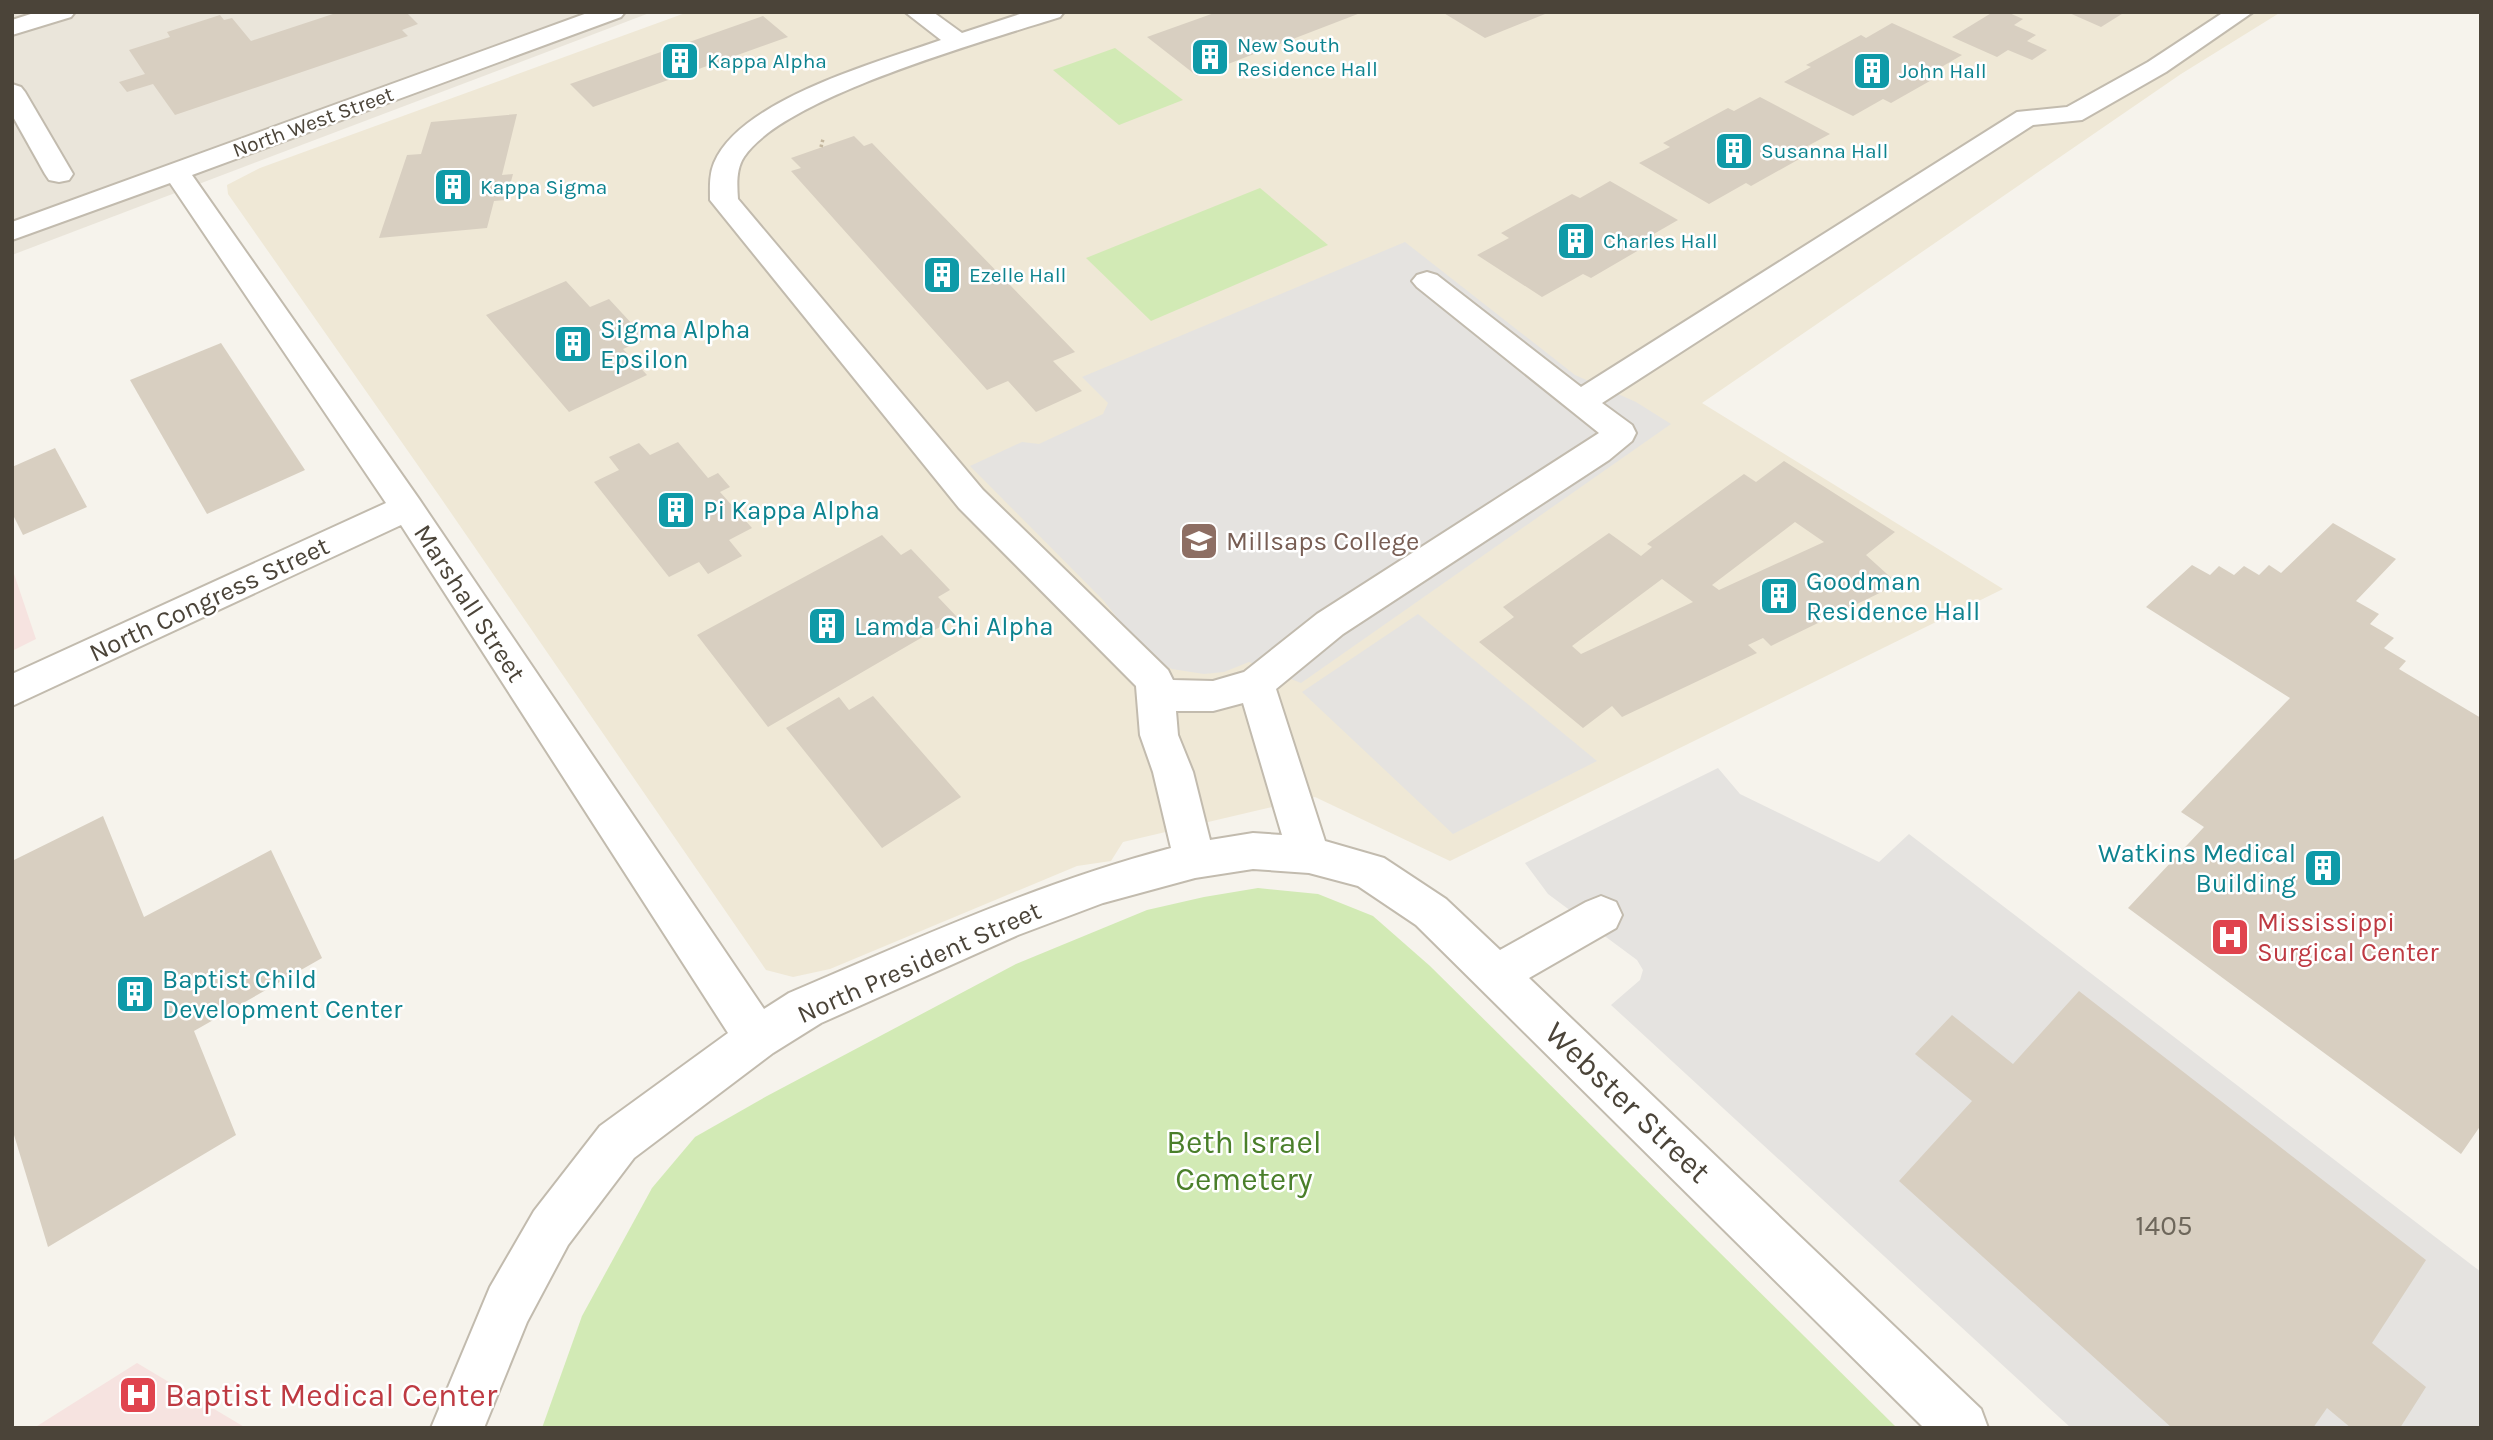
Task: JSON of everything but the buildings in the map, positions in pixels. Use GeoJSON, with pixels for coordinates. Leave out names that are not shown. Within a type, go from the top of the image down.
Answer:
{"type":"FeatureCollection","features":[{"type":"Feature","properties":{"kind":"street"},"geometry":{"type":"LineString","coordinates":[[12,27],[63,12]]}},
{"type":"Feature","properties":{"kind":"street","name":"North West Street"},"geometry":{"type":"LineString","coordinates":[[12,232],[613,12]]}},
{"type":"Feature","properties":{"kind":"street"},"geometry":{"type":"LineString","coordinates":[[917,12],[958,41]]}},
{"type":"Feature","properties":{"kind":"street"},"geometry":{"type":"LineString","coordinates":[[1052,12],[958,41],[806,98],[773,117],[735,150],[723,170],[724,200],[971,499],[1155,681],[1158,695],[1213,696],[1256,684],[1330,624],[1597,452],[1620,433],[1427,281]]}},
{"type":"Feature","properties":{"kind":"street"},"geometry":{"type":"LineString","coordinates":[[1580,402],[2026,118],[2073,114],[2157,67],[2241,12]]}},
{"type":"Feature","properties":{"kind":"street"},"geometry":{"type":"LineString","coordinates":[[12,92],[59,174]]}},
{"type":"Feature","properties":{"kind":"street","name":"Marshall Street"},"geometry":{"type":"LineString","coordinates":[[176,172],[407,508],[757,1038]]}},
{"type":"Feature","properties":{"kind":"street","name":"North Congress Street"},"geometry":{"type":"LineString","coordinates":[[12,691],[407,508]]}},
{"type":"Feature","properties":{"kind":"street"},"geometry":{"type":"LineString","coordinates":[[1155,681],[1159,735],[1173,772],[1195,860]]}},
{"type":"Feature","properties":{"kind":"street"},"geometry":{"type":"LineString","coordinates":[[1256,684],[1309,855]]}},
{"type":"Feature","properties":{"kind":"street","name":"North President Street"},"geometry":{"type":"LineString","coordinates":[[457,1428],[508,1304],[551,1228],[617,1142],[757,1038],[805,1008],[1003,921],[1102,885],[1195,860],[1253,850]]}},
{"type":"Feature","properties":{"kind":"street","name":"Webster Street"},"geometry":{"type":"LineString","coordinates":[[1253,850],[1309,855],[1369,871],[1431,912],[1962,1428]]}},
{"type":"Feature","properties":{"kind":"street"},"geometry":{"type":"LineString","coordinates":[[1497,974],[1601,915]]}},
{"type":"Feature","properties":{"kind":"path"},"geometry":{"type":"LineString","coordinates":[[821,148],[822,139]]}},
{"type":"Feature","properties":{"kind":"shaded area"},"geometry":{"type":"Polygon","coordinates":[[[12,12],[652,12],[12,255],[12,12]]]}},
{"type":"Feature","properties":{"kind":"shaded area","name":"Millsaps College"},"geometry":{"type":"Polygon","coordinates":[[[688,12],[2281,12],[2181,74],[1702,403],[2003,589],[1450,861],[1315,797],[1123,842],[1111,861],[1077,866],[830,969],[793,977],[766,970],[228,194],[227,185],[260,168],[688,12]]]}},
{"type":"Feature","properties":{"kind":"shaded area"},"geometry":{"type":"Polygon","coordinates":[[[1405,242],[1575,375],[1636,402],[1671,424],[1301,683],[1249,662],[1224,672],[1204,674],[1172,669],[1146,655],[1104,601],[970,466],[1022,442],[1039,444],[1103,414],[1108,403],[1082,377],[1405,242]]]}},
{"type":"Feature","properties":{"kind":"shaded area"},"geometry":{"type":"Polygon","coordinates":[[[12,568],[36,639],[12,651],[12,568]]]}},
{"type":"Feature","properties":{"kind":"shaded area"},"geometry":{"type":"Polygon","coordinates":[[[1418,614],[1597,761],[1453,834],[1302,692],[1418,614]]]}},
{"type":"Feature","properties":{"kind":"shaded area"},"geometry":{"type":"Polygon","coordinates":[[[1718,768],[1740,794],[1879,862],[1909,834],[2481,1272],[2481,1428],[2071,1428],[1611,1005],[1640,980],[1643,970],[1637,960],[1548,894],[1525,863],[1718,768]]]}},
{"type":"Feature","properties":{"kind":"shaded area","name":"Baptist Medical Center"},"geometry":{"type":"Polygon","coordinates":[[[137,1363],[246,1428],[34,1428],[137,1363]]]}},
{"type":"Feature","properties":{"kind":"green space"},"geometry":{"type":"Polygon","coordinates":[[[1115,48],[1183,100],[1119,125],[1053,70],[1115,48]]]}},
{"type":"Feature","properties":{"kind":"green space"},"geometry":{"type":"Polygon","coordinates":[[[1260,188],[1328,245],[1151,321],[1086,258],[1260,188]]]}},
{"type":"Feature","properties":{"kind":"green space","name":"Beth Israel Cemetery"},"geometry":{"type":"Polygon","coordinates":[[[1258,888],[1318,894],[1373,916],[1430,966],[1897,1428],[542,1428],[582,1316],[652,1188],[695,1137],[1016,964],[1147,910],[1258,888]]]}},
{"type":"Feature","properties":{"kind":"place","name":"New South Residence Hall"},"geometry":{"type":"Point","coordinates":[1210,57]}},
{"type":"Feature","properties":{"kind":"place","name":"Kappa Alpha"},"geometry":{"type":"Point","coordinates":[680,61]}},
{"type":"Feature","properties":{"kind":"place","name":"John Hall"},"geometry":{"type":"Point","coordinates":[1872,71]}},
{"type":"Feature","properties":{"kind":"place","name":"Susanna Hall"},"geometry":{"type":"Point","coordinates":[1734,151]}},
{"type":"Feature","properties":{"kind":"place","name":"Kappa Sigma"},"geometry":{"type":"Point","coordinates":[453,187]}},
{"type":"Feature","properties":{"kind":"place","name":"Charles Hall"},"geometry":{"type":"Point","coordinates":[1576,241]}},
{"type":"Feature","properties":{"kind":"place","name":"Ezelle Hall"},"geometry":{"type":"Point","coordinates":[942,275]}},
{"type":"Feature","properties":{"kind":"place","name":"Sigma Alpha Epsilon"},"geometry":{"type":"Point","coordinates":[573,344]}},
{"type":"Feature","properties":{"kind":"place","name":"Pi Kappa Alpha"},"geometry":{"type":"Point","coordinates":[676,510]}},
{"type":"Feature","properties":{"kind":"place","name":"Millsaps College"},"geometry":{"type":"Point","coordinates":[1199,541]}},
{"type":"Feature","properties":{"kind":"place","name":"Goodman Residence Hall"},"geometry":{"type":"Point","coordinates":[1779,596]}},
{"type":"Feature","properties":{"kind":"place","name":"Lamda Chi Alpha"},"geometry":{"type":"Point","coordinates":[827,626]}},
{"type":"Feature","properties":{"kind":"place","name":"Watkins Medical Building"},"geometry":{"type":"Point","coordinates":[2323,868]}},
{"type":"Feature","properties":{"kind":"place","name":"Mississippi Surgical Center"},"geometry":{"type":"Point","coordinates":[2230,937]}},
{"type":"Feature","properties":{"kind":"place","name":"Baptist Child Development Center"},"geometry":{"type":"Point","coordinates":[135,994]}},
{"type":"Feature","properties":{"kind":"place","name":"Baptist Medical Center"},"geometry":{"type":"Point","coordinates":[138,1395]}}]}
